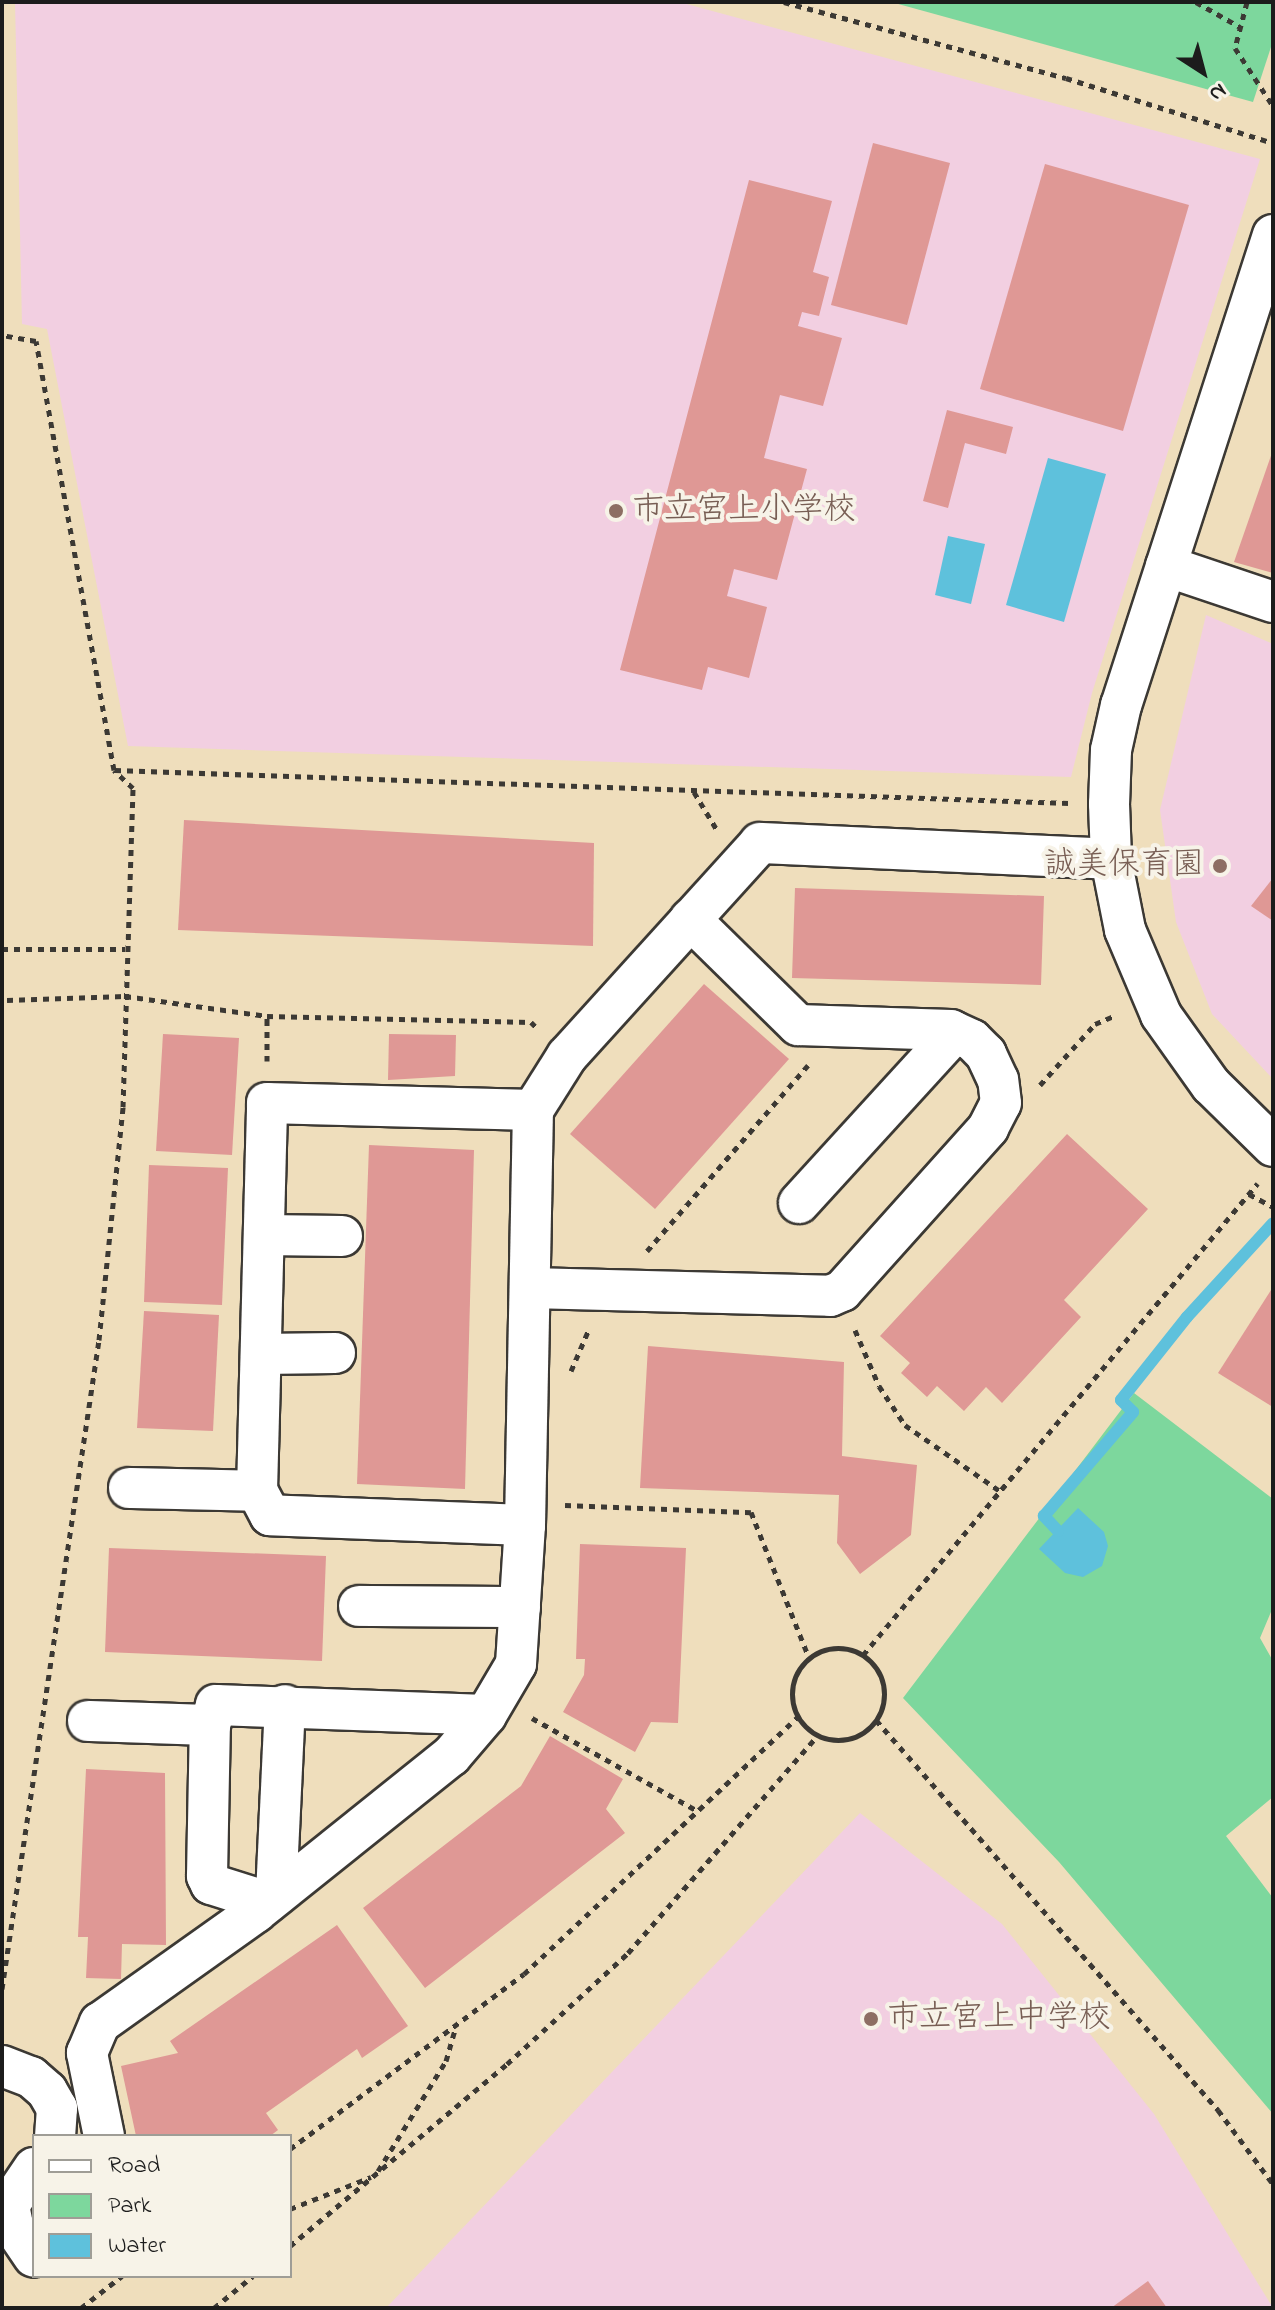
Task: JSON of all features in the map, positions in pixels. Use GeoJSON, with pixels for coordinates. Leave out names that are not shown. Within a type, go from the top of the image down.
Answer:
{"type":"FeatureCollection","features":[{"type":"Feature","properties":{"kind":"street"},"geometry":{"type":"LineString","coordinates":[[1269,1160],[1161,1015],[1125,930],[1111,859],[1109,804],[1111,750],[1121,705],[1273,235]]}},
{"type":"Feature","properties":{"kind":"street"},"geometry":{"type":"LineString","coordinates":[[1166,566],[1273,602]]}},
{"type":"Feature","properties":{"kind":"street"},"geometry":{"type":"LineString","coordinates":[[104,2134],[87,2053],[90,2036],[100,2023],[267,1903],[451,1756],[486,1715],[516,1664],[520,1607],[538,1514],[530,1288],[533,1110],[567,1056],[760,843],[1111,859]]}},
{"type":"Feature","properties":{"kind":"street"},"geometry":{"type":"LineString","coordinates":[[530,1288],[818,1299],[838,1293],[988,1128],[1001,1103],[998,1080],[986,1054],[955,1032],[798,1025],[690,919]]}},
{"type":"Feature","properties":{"kind":"street"},"geometry":{"type":"LineString","coordinates":[[799,1203],[955,1032]]}},
{"type":"Feature","properties":{"kind":"street"},"geometry":{"type":"LineString","coordinates":[[533,1110],[267,1103],[257,1491],[270,1515],[538,1514]]}},
{"type":"Feature","properties":{"kind":"street"},"geometry":{"type":"LineString","coordinates":[[264,1235],[342,1236]]}},
{"type":"Feature","properties":{"kind":"street"},"geometry":{"type":"LineString","coordinates":[[261,1354],[335,1353]]}},
{"type":"Feature","properties":{"kind":"street"},"geometry":{"type":"LineString","coordinates":[[129,1488],[257,1491]]}},
{"type":"Feature","properties":{"kind":"street"},"geometry":{"type":"LineString","coordinates":[[359,1606],[520,1607]]}},
{"type":"Feature","properties":{"kind":"street"},"geometry":{"type":"LineString","coordinates":[[267,1903],[211,1884],[207,1876],[210,1725],[220,1702],[486,1715]]}},
{"type":"Feature","properties":{"kind":"street"},"geometry":{"type":"LineString","coordinates":[[267,1903],[285,1705]]}},
{"type":"Feature","properties":{"kind":"street"},"geometry":{"type":"LineString","coordinates":[[88,1721],[210,1725]]}},
{"type":"Feature","properties":{"kind":"street"},"geometry":{"type":"LineString","coordinates":[[2,2066],[31,2077],[47,2091],[57,2108],[55,2134]]}},
{"type":"Feature","properties":{"kind":"street"},"geometry":{"type":"LineString","coordinates":[[32,2171],[9,2205],[13,2226],[32,2254]]}},
{"type":"Feature","properties":{"kind":"path"},"geometry":{"type":"LineString","coordinates":[[784,2],[1066,78],[1273,143]]}},
{"type":"Feature","properties":{"kind":"path"},"geometry":{"type":"LineString","coordinates":[[1196,2],[1240,27]]}},
{"type":"Feature","properties":{"kind":"path"},"geometry":{"type":"LineString","coordinates":[[1247,2],[1235,48],[1273,106]]}},
{"type":"Feature","properties":{"kind":"path"},"geometry":{"type":"LineString","coordinates":[[2,1989],[99,1340],[123,1107],[125,949],[133,788],[114,770],[36,341],[3,335]]}},
{"type":"Feature","properties":{"kind":"path"},"geometry":{"type":"LineString","coordinates":[[114,770],[1109,804]]}},
{"type":"Feature","properties":{"kind":"path"},"geometry":{"type":"LineString","coordinates":[[2,949],[125,949]]}},
{"type":"Feature","properties":{"kind":"path"},"geometry":{"type":"LineString","coordinates":[[7,1000],[125,996],[267,1016],[531,1022],[567,1056]]}},
{"type":"Feature","properties":{"kind":"path"},"geometry":{"type":"LineString","coordinates":[[1031,1095],[1095,1024],[1125,1011]]}},
{"type":"Feature","properties":{"kind":"path"},"geometry":{"type":"LineString","coordinates":[[267,1016],[267,1103]]}},
{"type":"Feature","properties":{"kind":"path"},"geometry":{"type":"LineString","coordinates":[[639,1259],[810,1064],[818,1026]]}},
{"type":"Feature","properties":{"kind":"path"},"geometry":{"type":"LineString","coordinates":[[863,1655],[1249,1194],[1269,1160]]}},
{"type":"Feature","properties":{"kind":"path"},"geometry":{"type":"LineString","coordinates":[[1249,1194],[1273,1207]]}},
{"type":"Feature","properties":{"kind":"path"},"geometry":{"type":"LineString","coordinates":[[838,1293],[895,1414],[1000,1491]]}},
{"type":"Feature","properties":{"kind":"path"},"geometry":{"type":"LineString","coordinates":[[538,1514],[751,1512],[809,1658]]}},
{"type":"Feature","properties":{"kind":"path"},"geometry":{"type":"LineString","coordinates":[[826,1648],[851,1648],[863,1655],[884,1681],[884,1706],[876,1720],[850,1739],[818,1735],[798,1717],[793,1706],[793,1682],[809,1658],[826,1648]]}},
{"type":"Feature","properties":{"kind":"path"},"geometry":{"type":"LineString","coordinates":[[529,1717],[698,1811]]}},
{"type":"Feature","properties":{"kind":"path"},"geometry":{"type":"LineString","coordinates":[[292,2148],[455,2029],[548,1952],[798,1717]]}},
{"type":"Feature","properties":{"kind":"path"},"geometry":{"type":"LineString","coordinates":[[876,1720],[1218,2110],[1273,2184]]}},
{"type":"Feature","properties":{"kind":"path"},"geometry":{"type":"LineString","coordinates":[[292,2244],[375,2176],[628,1953],[818,1735]]}},
{"type":"Feature","properties":{"kind":"path"},"geometry":{"type":"LineString","coordinates":[[292,2208],[375,2176],[446,2061],[455,2029]]}},
{"type":"Feature","properties":{"kind":"path"},"geometry":{"type":"LineString","coordinates":[[81,2308],[119,2278]]}},
{"type":"Feature","properties":{"kind":"path"},"geometry":{"type":"LineString","coordinates":[[214,2308],[251,2278]]}},
{"type":"Feature","properties":{"kind":"shaded area","name":"市立宮上小学校"},"geometry":{"type":"Polygon","coordinates":[[[15,2],[679,2],[1260,159],[1092,693],[1071,777],[128,746],[47,329],[22,324],[15,2]]]}},
{"type":"Feature","properties":{"kind":"shaded area","name":"誠美保育園"},"geometry":{"type":"Polygon","coordinates":[[[1206,615],[1273,644],[1273,1079],[1212,1014],[1176,922],[1160,810],[1206,615]]]}},
{"type":"Feature","properties":{"kind":"shaded area","name":"市立宮上中学校"},"geometry":{"type":"Polygon","coordinates":[[[860,1813],[1002,1924],[1154,2114],[1273,2308],[386,2308],[860,1813]]]}},
{"type":"Feature","properties":{"kind":"green space"},"geometry":{"type":"Polygon","coordinates":[[[891,2],[1273,2],[1273,41],[1253,102],[891,2]]]}},
{"type":"Feature","properties":{"kind":"green space"},"geometry":{"type":"Polygon","coordinates":[[[1134,1393],[1273,1499],[1273,1607],[1260,1638],[1273,1661],[1273,1797],[1226,1836],[1273,1898],[1273,2114],[1059,1862],[903,1698],[1134,1393]]]}},
{"type":"Feature","properties":{"kind":"water"},"geometry":{"type":"Polygon","coordinates":[[[1048,458],[1106,474],[1064,622],[1006,605],[1048,458]]]}},
{"type":"Feature","properties":{"kind":"water"},"geometry":{"type":"Polygon","coordinates":[[[948,536],[985,544],[971,604],[935,595],[948,536]]]}},
{"type":"Feature","properties":{"kind":"water"},"geometry":{"type":"Polygon","coordinates":[[[1078,1508],[1104,1532],[1108,1546],[1102,1566],[1083,1577],[1065,1573],[1039,1549],[1078,1508]]]}},
{"type":"Feature","properties":{"kind":"building"},"geometry":{"type":"Polygon","coordinates":[[[873,143],[950,163],[907,325],[831,305],[873,143]]]}},
{"type":"Feature","properties":{"kind":"building"},"geometry":{"type":"Polygon","coordinates":[[[1045,164],[1189,205],[1123,431],[980,389],[1045,164]]]}},
{"type":"Feature","properties":{"kind":"building"},"geometry":{"type":"Polygon","coordinates":[[[749,180],[832,201],[813,272],[829,277],[819,316],[802,312],[798,326],[842,338],[823,406],[780,395],[764,458],[807,469],[777,580],[734,569],[727,596],[767,607],[749,678],[708,667],[702,690],[620,670],[749,180]]]}},
{"type":"Feature","properties":{"kind":"building"},"geometry":{"type":"Polygon","coordinates":[[[947,410],[1013,427],[1006,454],[965,443],[948,508],[923,501],[947,410]]]}},
{"type":"Feature","properties":{"kind":"building"},"geometry":{"type":"Polygon","coordinates":[[[1273,450],[1273,573],[1234,562],[1273,450]]]}},
{"type":"Feature","properties":{"kind":"building"},"geometry":{"type":"Polygon","coordinates":[[[184,820],[594,843],[593,946],[178,930],[184,820]]]}},
{"type":"Feature","properties":{"kind":"building"},"geometry":{"type":"Polygon","coordinates":[[[1273,878],[1273,921],[1251,906],[1273,878]]]}},
{"type":"Feature","properties":{"kind":"building"},"geometry":{"type":"Polygon","coordinates":[[[795,888],[1044,896],[1041,985],[792,978],[795,888]]]}},
{"type":"Feature","properties":{"kind":"building"},"geometry":{"type":"Polygon","coordinates":[[[704,984],[789,1059],[655,1209],[570,1134],[704,984]]]}},
{"type":"Feature","properties":{"kind":"building"},"geometry":{"type":"Polygon","coordinates":[[[163,1034],[239,1038],[232,1155],[156,1151],[163,1034]]]}},
{"type":"Feature","properties":{"kind":"building"},"geometry":{"type":"Polygon","coordinates":[[[389,1034],[456,1035],[455,1076],[388,1080],[389,1034]]]}},
{"type":"Feature","properties":{"kind":"building"},"geometry":{"type":"Polygon","coordinates":[[[1067,1134],[1148,1209],[1064,1300],[1081,1317],[1002,1403],[986,1387],[964,1411],[937,1386],[927,1397],[901,1373],[910,1363],[880,1336],[1067,1134]]]}},
{"type":"Feature","properties":{"kind":"building"},"geometry":{"type":"Polygon","coordinates":[[[369,1145],[474,1150],[465,1489],[357,1484],[369,1145]]]}},
{"type":"Feature","properties":{"kind":"building"},"geometry":{"type":"Polygon","coordinates":[[[149,1165],[228,1168],[222,1305],[144,1302],[149,1165]]]}},
{"type":"Feature","properties":{"kind":"building"},"geometry":{"type":"Polygon","coordinates":[[[1273,1287],[1273,1407],[1218,1373],[1273,1287]]]}},
{"type":"Feature","properties":{"kind":"building"},"geometry":{"type":"Polygon","coordinates":[[[144,1311],[219,1315],[213,1431],[137,1428],[144,1311]]]}},
{"type":"Feature","properties":{"kind":"building"},"geometry":{"type":"Polygon","coordinates":[[[648,1346],[844,1362],[842,1456],[917,1465],[911,1535],[860,1574],[837,1543],[839,1495],[640,1488],[648,1346]]]}},
{"type":"Feature","properties":{"kind":"building"},"geometry":{"type":"Polygon","coordinates":[[[580,1544],[686,1548],[678,1723],[651,1722],[635,1752],[563,1712],[584,1675],[585,1659],[576,1659],[580,1544]]]}},
{"type":"Feature","properties":{"kind":"building"},"geometry":{"type":"Polygon","coordinates":[[[109,1548],[326,1556],[322,1661],[105,1652],[109,1548]]]}},
{"type":"Feature","properties":{"kind":"building"},"geometry":{"type":"Polygon","coordinates":[[[550,1736],[623,1779],[606,1809],[625,1833],[425,1988],[363,1908],[521,1786],[550,1736]]]}},
{"type":"Feature","properties":{"kind":"building"},"geometry":{"type":"Polygon","coordinates":[[[86,1769],[165,1773],[166,1945],[122,1944],[121,1979],[86,1978],[88,1937],[78,1937],[86,1769]]]}},
{"type":"Feature","properties":{"kind":"building"},"geometry":{"type":"Polygon","coordinates":[[[337,1925],[408,2026],[362,2058],[357,2049],[266,2113],[278,2130],[273,2134],[136,2134],[121,2066],[178,2053],[170,2041],[337,1925]]]}},
{"type":"Feature","properties":{"kind":"building"},"geometry":{"type":"Polygon","coordinates":[[[1148,2281],[1167,2308],[1111,2308],[1148,2281]]]}},
{"type":"Feature","properties":{"kind":"waterway"},"geometry":{"type":"LineString","coordinates":[[1058,1531],[1044,1516],[1133,1412],[1121,1400],[1187,1317],[1273,1223]]}},
{"type":"Feature","properties":{"kind":"place","name":"市立宮上小学校"},"geometry":{"type":"Point","coordinates":[616,511]}},
{"type":"Feature","properties":{"kind":"place","name":"誠美保育園"},"geometry":{"type":"Point","coordinates":[1220,866]}},
{"type":"Feature","properties":{"kind":"place","name":"市立宮上中学校"},"geometry":{"type":"Point","coordinates":[871,2019]}}]}
